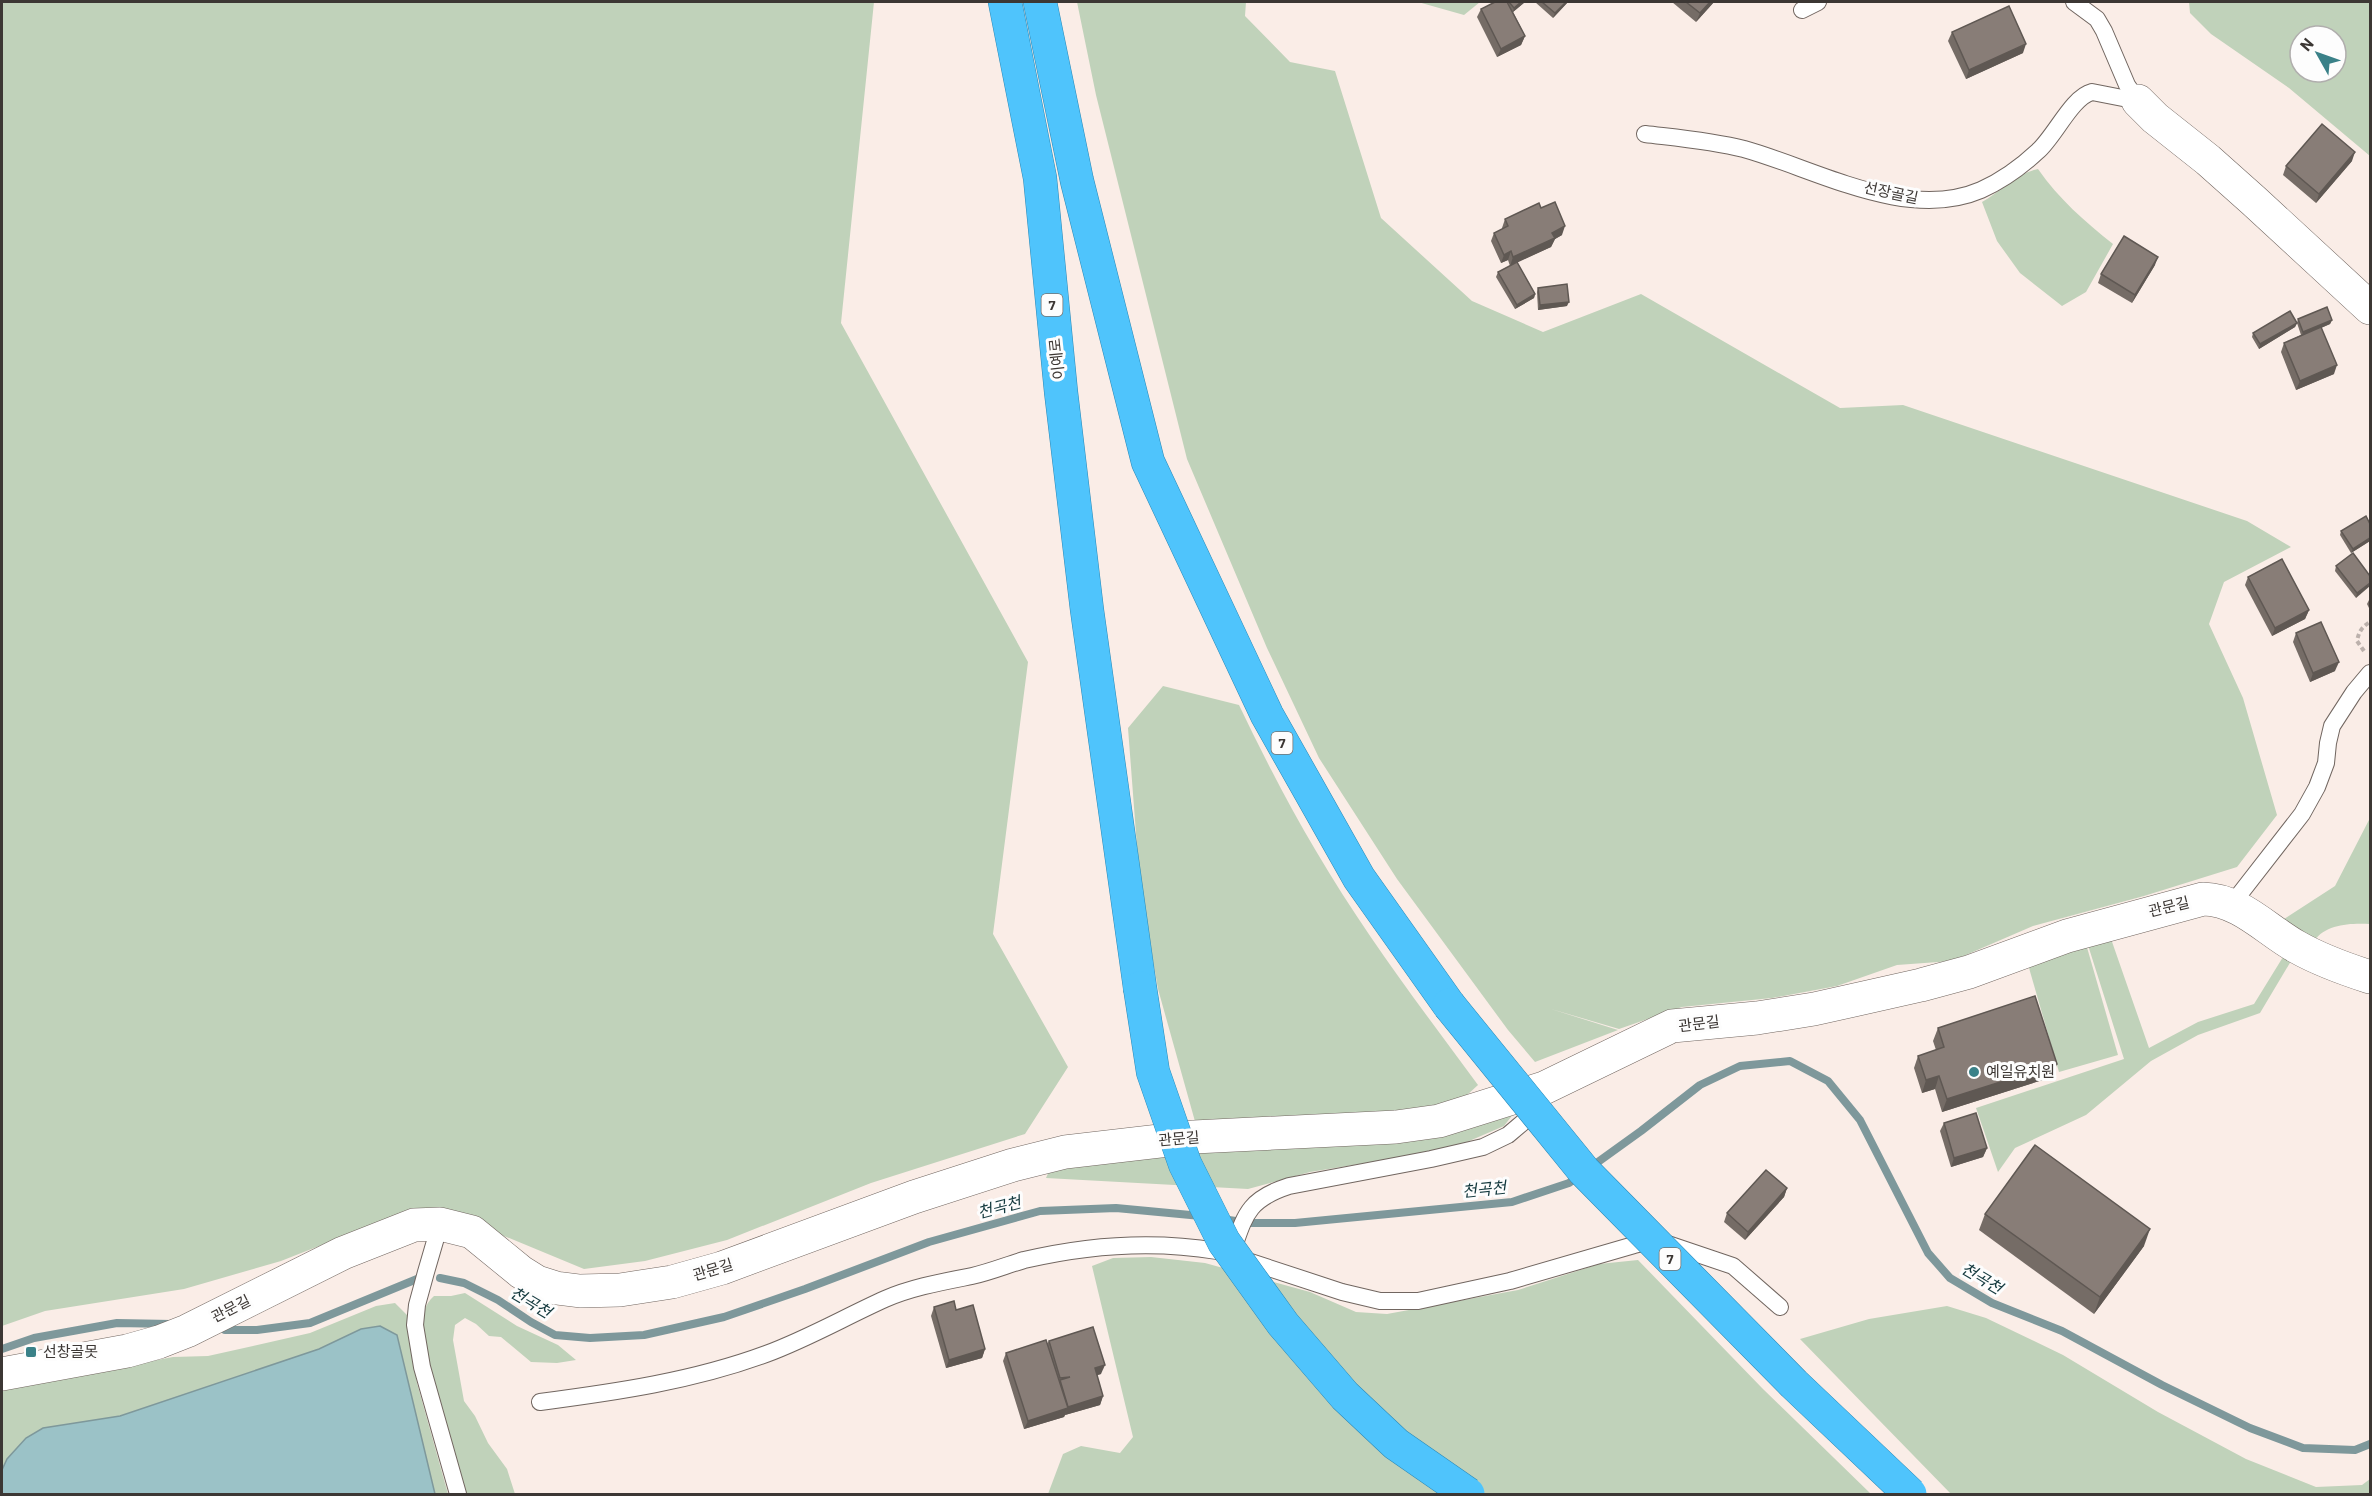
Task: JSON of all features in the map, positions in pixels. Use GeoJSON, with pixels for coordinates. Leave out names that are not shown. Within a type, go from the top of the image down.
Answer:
{"type":"FeatureCollection","features":[{"type":"Feature","properties":{"kind":"highway","name":"이예로"},"geometry":{"type":"LineString","coordinates":[[1005,2],[1040,178],[1061,392],[1087,610],[1153,1072],[1185,1164],[1224,1242],[1283,1324],[1345,1396],[1396,1444],[1468,1494]]}},
{"type":"Feature","properties":{"kind":"highway","name":"7"},"geometry":{"type":"LineString","coordinates":[[1040,2],[1077,182],[1148,462],[1267,715],[1359,878],[1449,1005],[1584,1171],[1794,1384],[1910,1494]]}},
{"type":"Feature","properties":{"kind":"street"},"geometry":{"type":"LineString","coordinates":[[2138,101],[2263,209],[2370,308]]}},
{"type":"Feature","properties":{"kind":"street","name":"관문길"},"geometry":{"type":"LineString","coordinates":[[2,1374],[128,1351],[159,1342],[187,1331],[343,1253],[414,1225],[440,1224],[472,1232],[520,1272],[537,1282],[556,1288],[580,1292],[620,1290],[672,1282],[722,1268],[914,1197],[1013,1165],[1065,1152],[1194,1137],[1396,1127],[1439,1121],[1544,1088],[1672,1026],[1756,1018],[1814,1009],[1921,985],[1969,972],[2067,936],[2203,899],[2217,899],[2232,904],[2296,947],[2370,977]]}},
{"type":"Feature","properties":{"kind":"lane"},"geometry":{"type":"LineString","coordinates":[[1802,10],[1818,2]]}},
{"type":"Feature","properties":{"kind":"lane"},"geometry":{"type":"LineString","coordinates":[[2074,2],[2097,19],[2127,85],[2138,101]]}},
{"type":"Feature","properties":{"kind":"lane","name":"선장골길"},"geometry":{"type":"LineString","coordinates":[[1645,134],[1725,145],[1866,189],[1918,201],[1935,200],[1973,194],[2008,173],[2038,151],[2054,133],[2076,99],[2084,94],[2092,92],[2138,101]]}},
{"type":"Feature","properties":{"kind":"lane"},"geometry":{"type":"LineString","coordinates":[[2232,904],[2302,814],[2317,787],[2326,763],[2332,726],[2347,701],[2370,673]]}},
{"type":"Feature","properties":{"kind":"lane"},"geometry":{"type":"LineString","coordinates":[[1231,1256],[1243,1221],[1257,1201],[1270,1192],[1288,1186],[1431,1160],[1483,1147],[1508,1135],[1527,1120],[1578,1072]]}},
{"type":"Feature","properties":{"kind":"lane"},"geometry":{"type":"LineString","coordinates":[[440,1224],[423,1283],[415,1325],[422,1368],[458,1494]]}},
{"type":"Feature","properties":{"kind":"lane"},"geometry":{"type":"LineString","coordinates":[[540,1402],[624,1390],[715,1371],[814,1335],[885,1299],[910,1290],[942,1280],[972,1276],[1063,1252],[1096,1247],[1172,1245],[1196,1247],[1342,1292],[1380,1301],[1418,1301],[1510,1281],[1634,1245],[1665,1243],[1733,1266],[1780,1307]]}},
{"type":"Feature","properties":{"kind":"path"},"geometry":{"type":"LineString","coordinates":[[2366,655],[2357,641],[2363,627],[2370,622]]}},
{"type":"Feature","properties":{"kind":"green space"},"geometry":{"type":"Polygon","coordinates":[[[2,2],[874,2],[841,323],[1028,662],[993,934],[1068,1067],[1025,1134],[871,1183],[727,1240],[645,1261],[584,1269],[446,1212],[408,1211],[281,1261],[184,1289],[45,1311],[2,1326],[2,2]]]}},
{"type":"Feature","properties":{"kind":"green space"},"geometry":{"type":"Polygon","coordinates":[[[1077,2],[1246,2],[1245,16],[1290,62],[1335,71],[1381,218],[1472,301],[1543,332],[1641,294],[1840,408],[1903,405],[2247,521],[2291,547],[2224,582],[2209,624],[2243,698],[2277,815],[2237,867],[2144,896],[2033,926],[1952,961],[1897,965],[1837,986],[1772,998],[1682,1007],[1619,1029],[1551,1009],[1618,1030],[1535,1062],[1508,1030],[1397,879],[1319,758],[1267,648],[1187,459],[1096,95],[1077,2]]]}},
{"type":"Feature","properties":{"kind":"green space"},"geometry":{"type":"Polygon","coordinates":[[[1418,2],[1480,2],[1464,15],[1418,2]]]}},
{"type":"Feature","properties":{"kind":"green space"},"geometry":{"type":"Polygon","coordinates":[[[2189,2],[2370,2],[2370,156],[2289,88],[2211,34],[2190,13],[2189,2]]]}},
{"type":"Feature","properties":{"kind":"green space"},"geometry":{"type":"Polygon","coordinates":[[[2038,169],[2072,209],[2113,244],[2086,292],[2062,306],[2020,273],[1997,241],[1982,202],[2016,179],[2038,169]]]}},
{"type":"Feature","properties":{"kind":"green space"},"geometry":{"type":"Polygon","coordinates":[[[1163,686],[1239,705],[1286,797],[1334,881],[1394,970],[1478,1085],[1456,1105],[1394,1116],[1325,1114],[1253,1118],[1196,1125],[1158,989],[1140,886],[1128,728],[1163,686]]]}},
{"type":"Feature","properties":{"kind":"green space"},"geometry":{"type":"Polygon","coordinates":[[[2370,818],[2370,924],[2347,924],[2332,928],[2319,935],[2314,941],[2284,919],[2335,886],[2370,818]]]}},
{"type":"Feature","properties":{"kind":"green space"},"geometry":{"type":"Polygon","coordinates":[[[2110,936],[2149,1048],[2198,1022],[2254,1004],[2283,957],[2291,961],[2260,1013],[2198,1035],[2151,1061],[2086,1115],[2015,1148],[1998,1172],[1976,1108],[2124,1059],[2087,942],[2110,936]]]}},
{"type":"Feature","properties":{"kind":"green space"},"geometry":{"type":"Polygon","coordinates":[[[2086,944],[2118,1055],[2059,1072],[2027,961],[2086,944]]]}},
{"type":"Feature","properties":{"kind":"green space"},"geometry":{"type":"Polygon","coordinates":[[[1514,1113],[1504,1126],[1460,1145],[1310,1172],[1248,1189],[1046,1178],[1049,1171],[1115,1160],[1514,1113]]]}},
{"type":"Feature","properties":{"kind":"green space"},"geometry":{"type":"Polygon","coordinates":[[[1151,1257],[1205,1263],[1310,1292],[1356,1312],[1387,1314],[1518,1290],[1599,1264],[1638,1260],[1763,1389],[1871,1494],[1048,1494],[1063,1454],[1081,1446],[1120,1453],[1133,1437],[1092,1266],[1113,1258],[1151,1257]]]}},
{"type":"Feature","properties":{"kind":"green space"},"geometry":{"type":"Polygon","coordinates":[[[465,1293],[517,1326],[558,1345],[576,1360],[557,1363],[531,1362],[501,1337],[489,1336],[465,1318],[455,1325],[453,1340],[464,1401],[475,1416],[488,1443],[507,1469],[515,1494],[466,1494],[423,1344],[423,1318],[429,1301],[434,1296],[465,1293]]]}},
{"type":"Feature","properties":{"kind":"green space"},"geometry":{"type":"Polygon","coordinates":[[[395,1303],[408,1316],[417,1383],[448,1494],[2,1494],[2,1389],[173,1357],[208,1356],[310,1333],[376,1306],[395,1303]]]}},
{"type":"Feature","properties":{"kind":"green space"},"geometry":{"type":"Polygon","coordinates":[[[1947,1306],[1986,1318],[2063,1355],[2158,1412],[2246,1459],[2316,1487],[2362,1485],[2370,1479],[2370,1494],[1951,1494],[1800,1339],[1869,1319],[1947,1306]]]}},
{"type":"Feature","properties":{"kind":"water"},"geometry":{"type":"Polygon","coordinates":[[[380,1326],[397,1335],[435,1494],[2,1494],[2,1470],[7,1459],[26,1438],[43,1428],[120,1416],[319,1349],[361,1329],[380,1326]]]}},
{"type":"Feature","properties":{"kind":"building"},"geometry":{"type":"Polygon","coordinates":[[[1495,2],[1507,2],[1525,36],[1501,49],[1481,9],[1495,2]]]}},
{"type":"Feature","properties":{"kind":"building"},"geometry":{"type":"Polygon","coordinates":[[[1509,2],[1521,2],[1514,8],[1509,2]]]}},
{"type":"Feature","properties":{"kind":"building"},"geometry":{"type":"Polygon","coordinates":[[[1542,2],[1566,2],[1555,13],[1542,2]]]}},
{"type":"Feature","properties":{"kind":"building"},"geometry":{"type":"Polygon","coordinates":[[[1686,2],[1710,2],[1700,13],[1686,2]]]}},
{"type":"Feature","properties":{"kind":"building"},"geometry":{"type":"Polygon","coordinates":[[[2009,6],[2026,44],[1969,70],[1952,32],[2009,6]]]}},
{"type":"Feature","properties":{"kind":"building"},"geometry":{"type":"Polygon","coordinates":[[[2322,124],[2355,152],[2319,194],[2286,166],[2322,124]]]}},
{"type":"Feature","properties":{"kind":"building"},"geometry":{"type":"Polygon","coordinates":[[[1555,202],[1565,226],[1552,233],[1555,238],[1513,257],[1511,251],[1504,255],[1494,233],[1508,226],[1505,219],[1539,203],[1541,208],[1555,202]]]}},
{"type":"Feature","properties":{"kind":"building"},"geometry":{"type":"Polygon","coordinates":[[[2124,236],[2158,257],[2135,295],[2101,274],[2124,236]]]}},
{"type":"Feature","properties":{"kind":"building"},"geometry":{"type":"Polygon","coordinates":[[[1517,262],[1535,294],[1517,305],[1498,272],[1517,262]]]}},
{"type":"Feature","properties":{"kind":"building"},"geometry":{"type":"Polygon","coordinates":[[[1567,284],[1569,302],[1540,305],[1538,288],[1567,284]]]}},
{"type":"Feature","properties":{"kind":"building"},"geometry":{"type":"Polygon","coordinates":[[[2327,307],[2332,320],[2303,332],[2298,319],[2327,307]]]}},
{"type":"Feature","properties":{"kind":"building"},"geometry":{"type":"Polygon","coordinates":[[[2290,311],[2297,323],[2260,344],[2253,333],[2290,311]]]}},
{"type":"Feature","properties":{"kind":"building"},"geometry":{"type":"Polygon","coordinates":[[[2321,327],[2337,365],[2300,381],[2284,343],[2321,327]]]}},
{"type":"Feature","properties":{"kind":"building"},"geometry":{"type":"Polygon","coordinates":[[[2366,516],[2370,524],[2370,538],[2353,549],[2341,531],[2366,516]]]}},
{"type":"Feature","properties":{"kind":"building"},"geometry":{"type":"Polygon","coordinates":[[[2353,553],[2370,576],[2370,583],[2357,593],[2336,566],[2353,553]]]}},
{"type":"Feature","properties":{"kind":"building"},"geometry":{"type":"Polygon","coordinates":[[[2282,559],[2309,610],[2275,628],[2248,577],[2282,559]]]}},
{"type":"Feature","properties":{"kind":"building"},"geometry":{"type":"Polygon","coordinates":[[[2321,622],[2339,662],[2313,673],[2296,633],[2321,622]]]}},
{"type":"Feature","properties":{"kind":"building"},"geometry":{"type":"Polygon","coordinates":[[[2035,996],[2057,1064],[1947,1099],[1939,1076],[1926,1080],[1918,1056],[1944,1047],[1938,1028],[2035,996]]]}},
{"type":"Feature","properties":{"kind":"building"},"geometry":{"type":"Polygon","coordinates":[[[1976,1113],[1987,1148],[1954,1158],[1944,1123],[1976,1113]]]}},
{"type":"Feature","properties":{"kind":"building"},"geometry":{"type":"Polygon","coordinates":[[[2035,1145],[2150,1229],[2100,1297],[1985,1214],[2035,1145]]]}},
{"type":"Feature","properties":{"kind":"building"},"geometry":{"type":"Polygon","coordinates":[[[1766,1170],[1787,1188],[1748,1232],[1727,1213],[1766,1170]]]}},
{"type":"Feature","properties":{"kind":"building"},"geometry":{"type":"Polygon","coordinates":[[[954,1301],[956,1310],[973,1305],[985,1349],[949,1360],[934,1307],[954,1301]]]}},
{"type":"Feature","properties":{"kind":"building"},"geometry":{"type":"Polygon","coordinates":[[[1093,1327],[1105,1365],[1095,1368],[1103,1396],[1068,1407],[1060,1380],[1070,1377],[1060,1378],[1049,1341],[1093,1327]]]}},
{"type":"Feature","properties":{"kind":"building"},"geometry":{"type":"Polygon","coordinates":[[[1046,1340],[1068,1408],[1028,1421],[1006,1353],[1046,1340]]]}},
{"type":"Feature","properties":{"kind":"waterway","name":"천곡천"},"geometry":{"type":"LineString","coordinates":[[1591,1167],[1700,1085],[1740,1066],[1790,1061],[1828,1081],[1860,1120],[1928,1253],[1950,1278],[1992,1303],[2062,1331],[2162,1385],[2250,1428],[2303,1448],[2355,1450],[2370,1444]]}},
{"type":"Feature","properties":{"kind":"waterway","name":"천곡천"},"geometry":{"type":"LineString","coordinates":[[1222,1219],[1249,1223],[1295,1223],[1512,1202],[1569,1183],[1580,1175]]}},
{"type":"Feature","properties":{"kind":"waterway","name":"천곡천"},"geometry":{"type":"LineString","coordinates":[[440,1278],[464,1283],[498,1300],[555,1335],[590,1338],[644,1335],[724,1317],[929,1242],[1040,1211],[1116,1208],[1201,1216]]}},
{"type":"Feature","properties":{"kind":"waterway","name":"천곡천"},"geometry":{"type":"LineString","coordinates":[[225,1330],[257,1330],[310,1323],[417,1279]]}},
{"type":"Feature","properties":{"kind":"waterway","name":"천곡천"},"geometry":{"type":"LineString","coordinates":[[2,1349],[34,1338],[117,1323],[172,1324]]}},
{"type":"Feature","properties":{"kind":"place","name":"예일유치원"},"geometry":{"type":"Point","coordinates":[1974,1072]}},
{"type":"Feature","properties":{"kind":"place","name":"선창골못"},"geometry":{"type":"Point","coordinates":[31,1352]}}]}
